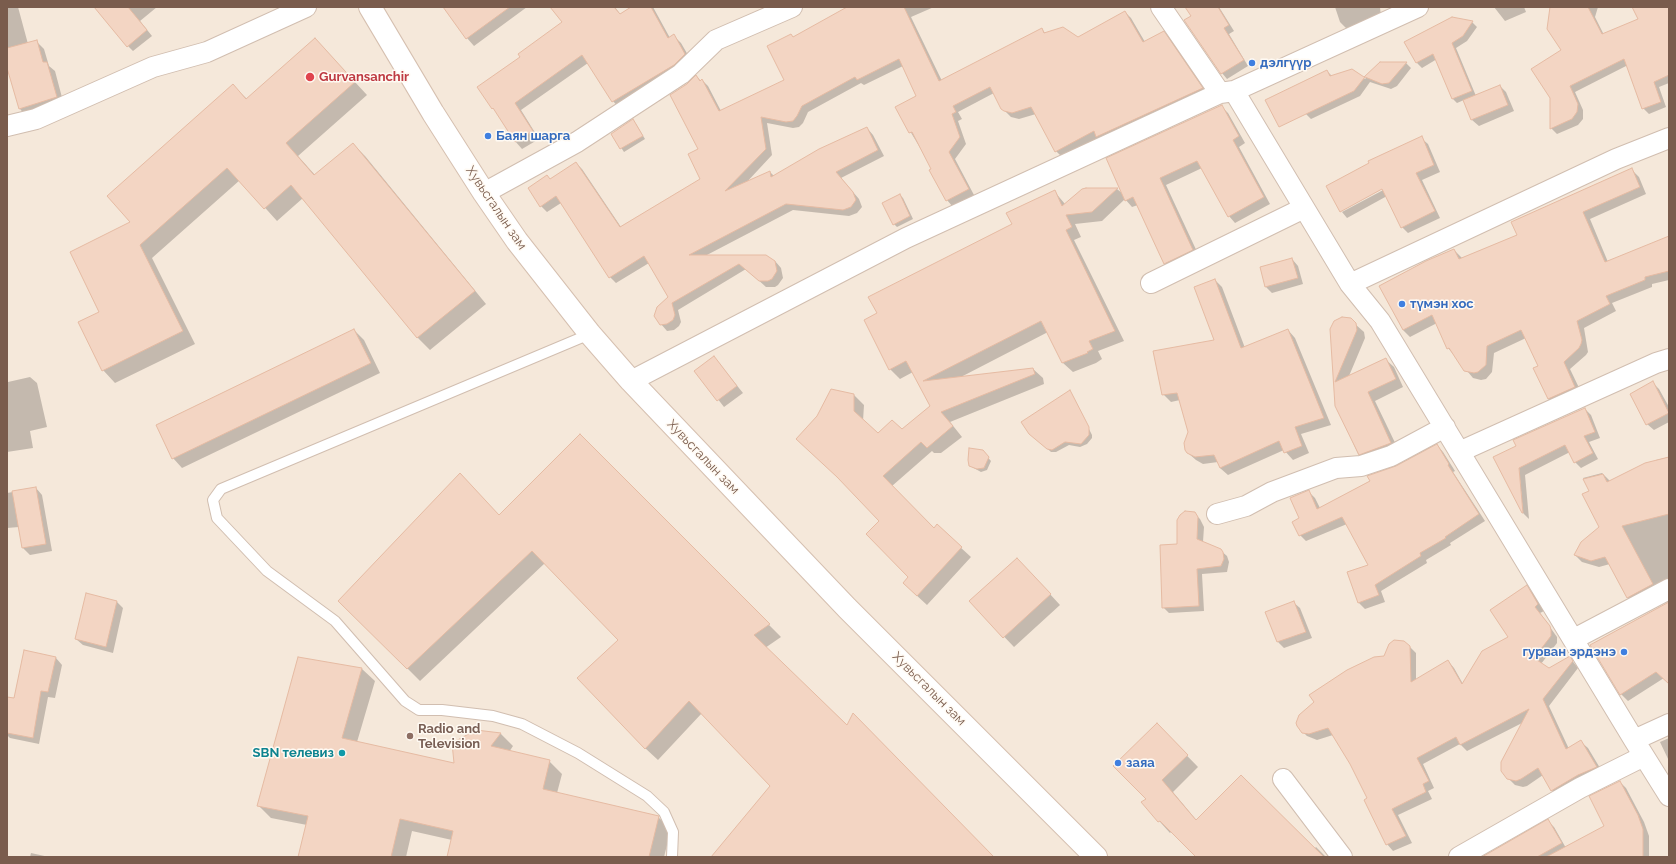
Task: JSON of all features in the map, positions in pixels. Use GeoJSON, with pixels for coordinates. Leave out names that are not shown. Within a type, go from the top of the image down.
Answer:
{"type":"FeatureCollection","features":[{"type":"Feature","properties":{"kind":"main road","name":"Хувьсгалын зам"},"geometry":{"type":"LineString","coordinates":[[370,7],[433,113],[484,193],[517,241],[590,334],[631,381],[847,608],[1096,857]]}},
{"type":"Feature","properties":{"kind":"street"},"geometry":{"type":"LineString","coordinates":[[7,126],[36,119],[153,67],[207,52],[306,7]]}},
{"type":"Feature","properties":{"kind":"street"},"geometry":{"type":"LineString","coordinates":[[484,193],[577,142],[681,74],[716,40],[792,7]]}},
{"type":"Feature","properties":{"kind":"street"},"geometry":{"type":"LineString","coordinates":[[1161,7],[1227,92],[1304,208],[1350,284],[1380,321],[1669,796]]}},
{"type":"Feature","properties":{"kind":"street"},"geometry":{"type":"LineString","coordinates":[[631,381],[906,238],[1418,7]]}},
{"type":"Feature","properties":{"kind":"street"},"geometry":{"type":"LineString","coordinates":[[1350,284],[1616,158],[1669,138]]}},
{"type":"Feature","properties":{"kind":"street"},"geometry":{"type":"LineString","coordinates":[[1151,283],[1304,208]]}},
{"type":"Feature","properties":{"kind":"street"},"geometry":{"type":"LineString","coordinates":[[1460,452],[1669,359]]}},
{"type":"Feature","properties":{"kind":"street"},"geometry":{"type":"LineString","coordinates":[[1217,514],[1246,506],[1283,487],[1336,468],[1360,466],[1392,456],[1445,427]]}},
{"type":"Feature","properties":{"kind":"street"},"geometry":{"type":"LineString","coordinates":[[1574,639],[1669,589]]}},
{"type":"Feature","properties":{"kind":"street"},"geometry":{"type":"LineString","coordinates":[[1634,740],[1669,724]]}},
{"type":"Feature","properties":{"kind":"street"},"geometry":{"type":"LineString","coordinates":[[1459,857],[1580,788],[1644,756]]}},
{"type":"Feature","properties":{"kind":"street"},"geometry":{"type":"LineString","coordinates":[[1283,780],[1342,857]]}},
{"type":"Feature","properties":{"kind":"lane"},"geometry":{"type":"LineString","coordinates":[[590,334],[221,488],[213,500],[217,518],[267,571],[335,621],[405,701],[419,710],[442,710],[493,716],[522,724],[578,753],[647,796],[664,812],[673,832],[672,857]]}},
{"type":"Feature","properties":{"kind":"shaded area"},"geometry":{"type":"Polygon","coordinates":[[[7,7],[1669,7],[1669,857],[7,857],[7,7]]]}},
{"type":"Feature","properties":{"kind":"building"},"geometry":{"type":"Polygon","coordinates":[[[94,7],[128,7],[147,30],[127,47],[94,7]]]}},
{"type":"Feature","properties":{"kind":"building"},"geometry":{"type":"Polygon","coordinates":[[[443,7],[510,7],[466,39],[443,7]]]}},
{"type":"Feature","properties":{"kind":"building"},"geometry":{"type":"Polygon","coordinates":[[[550,7],[614,7],[620,14],[631,7],[651,7],[668,38],[674,34],[685,54],[674,65],[612,102],[582,55],[515,103],[533,131],[515,142],[493,108],[492,109],[477,87],[520,57],[518,54],[562,22],[550,7]]]}},
{"type":"Feature","properties":{"kind":"building"},"geometry":{"type":"Polygon","coordinates":[[[847,7],[904,7],[939,81],[1042,28],[1044,33],[1063,27],[1078,37],[1125,11],[1143,42],[1164,31],[1203,88],[1096,137],[1094,131],[1055,152],[1031,107],[1012,113],[1004,111],[1001,109],[990,87],[953,106],[956,112],[952,114],[960,137],[949,152],[969,189],[946,201],[929,170],[931,169],[912,132],[909,133],[895,107],[916,96],[899,59],[857,80],[855,77],[802,106],[793,121],[786,122],[761,117],[766,149],[725,191],[770,171],[771,177],[819,149],[867,127],[878,150],[836,172],[853,192],[856,200],[851,207],[843,210],[786,204],[689,255],[766,255],[775,261],[777,271],[772,279],[768,281],[759,281],[739,264],[672,303],[675,315],[673,320],[667,324],[660,325],[654,316],[657,307],[668,297],[644,256],[609,278],[556,196],[540,207],[528,188],[547,175],[550,179],[576,162],[620,227],[700,179],[688,154],[698,149],[670,95],[687,84],[696,75],[700,81],[702,79],[719,111],[784,80],[767,46],[791,34],[793,37],[847,7]]]}},
{"type":"Feature","properties":{"kind":"building"},"geometry":{"type":"Polygon","coordinates":[[[1185,7],[1218,7],[1229,25],[1224,28],[1244,60],[1221,74],[1184,20],[1191,16],[1185,7]]]}},
{"type":"Feature","properties":{"kind":"building"},"geometry":{"type":"Polygon","coordinates":[[[1550,7],[1588,7],[1602,34],[1638,19],[1632,7],[1669,7],[1669,75],[1654,82],[1661,102],[1642,109],[1624,59],[1570,86],[1578,104],[1577,112],[1572,119],[1550,129],[1550,98],[1531,69],[1561,50],[1547,29],[1550,7]]]}},
{"type":"Feature","properties":{"kind":"building"},"geometry":{"type":"Polygon","coordinates":[[[1452,17],[1473,21],[1463,36],[1452,43],[1472,91],[1452,99],[1433,54],[1416,63],[1404,42],[1452,17]]]}},
{"type":"Feature","properties":{"kind":"building"},"geometry":{"type":"Polygon","coordinates":[[[315,38],[355,82],[286,143],[314,175],[353,143],[475,291],[417,338],[291,185],[264,209],[227,168],[140,245],[183,331],[102,371],[78,322],[99,312],[70,252],[130,222],[107,196],[233,84],[246,99],[315,38]]]}},
{"type":"Feature","properties":{"kind":"building"},"geometry":{"type":"Polygon","coordinates":[[[37,40],[43,62],[47,62],[57,97],[19,109],[7,68],[7,48],[37,40]]]}},
{"type":"Feature","properties":{"kind":"building"},"geometry":{"type":"Polygon","coordinates":[[[1380,62],[1407,62],[1389,83],[1382,84],[1365,77],[1354,91],[1279,127],[1265,100],[1327,70],[1330,76],[1352,69],[1364,77],[1380,62]]]}},
{"type":"Feature","properties":{"kind":"building"},"geometry":{"type":"Polygon","coordinates":[[[1500,85],[1508,105],[1471,120],[1463,100],[1500,85]]]}},
{"type":"Feature","properties":{"kind":"building"},"geometry":{"type":"Polygon","coordinates":[[[1222,105],[1239,136],[1233,140],[1264,197],[1228,217],[1197,161],[1160,178],[1193,250],[1164,264],[1133,197],[1125,201],[1106,158],[1222,105]]]}},
{"type":"Feature","properties":{"kind":"building"},"geometry":{"type":"Polygon","coordinates":[[[633,119],[643,136],[620,149],[611,134],[633,119]]]}},
{"type":"Feature","properties":{"kind":"building"},"geometry":{"type":"Polygon","coordinates":[[[1422,136],[1434,165],[1416,173],[1435,211],[1401,228],[1382,189],[1340,212],[1326,186],[1369,163],[1368,161],[1422,136]]]}},
{"type":"Feature","properties":{"kind":"building"},"geometry":{"type":"Polygon","coordinates":[[[1632,168],[1640,187],[1583,212],[1605,262],[1669,236],[1669,271],[1645,277],[1645,280],[1606,296],[1610,304],[1577,321],[1582,340],[1581,344],[1579,348],[1564,362],[1575,387],[1548,399],[1533,368],[1538,366],[1521,330],[1487,346],[1486,365],[1478,372],[1474,373],[1464,371],[1449,348],[1447,349],[1432,315],[1403,330],[1379,286],[1426,261],[1454,249],[1459,259],[1517,235],[1511,222],[1632,168]]]}},
{"type":"Feature","properties":{"kind":"building"},"geometry":{"type":"Polygon","coordinates":[[[1118,188],[1092,212],[1066,215],[1072,227],[1066,230],[1115,331],[1089,341],[1093,349],[1087,352],[1088,353],[1062,363],[1041,321],[923,381],[1033,368],[1035,374],[941,412],[953,426],[927,448],[921,442],[883,476],[934,528],[937,524],[962,547],[917,596],[903,583],[908,577],[866,534],[879,521],[837,477],[796,439],[817,416],[831,389],[854,394],[854,411],[878,433],[892,420],[902,429],[930,406],[906,361],[889,370],[864,320],[877,313],[868,297],[1012,224],[1006,213],[1055,190],[1062,206],[1082,189],[1118,188]]]}},
{"type":"Feature","properties":{"kind":"building"},"geometry":{"type":"Polygon","coordinates":[[[900,194],[910,216],[893,225],[882,203],[900,194]]]}},
{"type":"Feature","properties":{"kind":"building"},"geometry":{"type":"Polygon","coordinates":[[[1292,258],[1298,278],[1265,287],[1260,267],[1292,258]]]}},
{"type":"Feature","properties":{"kind":"building"},"geometry":{"type":"Polygon","coordinates":[[[1215,279],[1241,348],[1288,329],[1324,418],[1295,427],[1302,446],[1284,453],[1279,441],[1220,468],[1214,455],[1195,457],[1187,453],[1185,450],[1184,443],[1188,432],[1177,393],[1162,395],[1153,351],[1214,340],[1194,287],[1215,279]]]}},
{"type":"Feature","properties":{"kind":"building"},"geometry":{"type":"Polygon","coordinates":[[[1342,317],[1351,318],[1356,323],[1357,330],[1335,382],[1386,358],[1396,379],[1368,392],[1391,443],[1359,455],[1335,406],[1330,329],[1334,321],[1342,317]]]}},
{"type":"Feature","properties":{"kind":"building"},"geometry":{"type":"Polygon","coordinates":[[[354,329],[371,363],[172,459],[156,425],[354,329]]]}},
{"type":"Feature","properties":{"kind":"building"},"geometry":{"type":"Polygon","coordinates":[[[714,356],[737,386],[717,401],[694,371],[714,356]]]}},
{"type":"Feature","properties":{"kind":"building"},"geometry":{"type":"Polygon","coordinates":[[[1653,381],[1669,413],[1646,425],[1630,394],[1653,381]]]}},
{"type":"Feature","properties":{"kind":"building"},"geometry":{"type":"Polygon","coordinates":[[[1070,390],[1089,427],[1089,435],[1081,444],[1065,442],[1052,450],[1047,449],[1029,434],[1021,422],[1070,390]]]}},
{"type":"Feature","properties":{"kind":"building"},"geometry":{"type":"Polygon","coordinates":[[[1585,408],[1595,432],[1584,436],[1593,453],[1574,463],[1565,445],[1519,468],[1522,513],[1493,457],[1516,446],[1513,440],[1585,408]]]}},
{"type":"Feature","properties":{"kind":"building"},"geometry":{"type":"Polygon","coordinates":[[[580,434],[770,624],[754,635],[847,725],[853,713],[994,857],[711,857],[770,786],[689,701],[645,749],[577,678],[618,640],[532,551],[407,669],[338,601],[460,473],[499,515],[580,434]]]}},
{"type":"Feature","properties":{"kind":"building"},"geometry":{"type":"Polygon","coordinates":[[[1437,444],[1449,464],[1448,465],[1479,514],[1445,537],[1446,538],[1420,553],[1421,556],[1375,585],[1379,595],[1358,603],[1347,572],[1368,565],[1342,517],[1299,536],[1292,522],[1299,518],[1290,498],[1309,490],[1317,509],[1370,481],[1367,476],[1396,466],[1437,444]]]}},
{"type":"Feature","properties":{"kind":"building"},"geometry":{"type":"Polygon","coordinates":[[[969,448],[983,450],[989,457],[984,468],[977,469],[969,466],[969,448]]]}},
{"type":"Feature","properties":{"kind":"building"},"geometry":{"type":"Polygon","coordinates":[[[1669,457],[1669,514],[1622,526],[1653,584],[1627,598],[1605,557],[1591,561],[1574,555],[1581,542],[1599,527],[1582,494],[1589,491],[1583,479],[1603,474],[1607,482],[1645,463],[1669,457]]]}},
{"type":"Feature","properties":{"kind":"building"},"geometry":{"type":"Polygon","coordinates":[[[36,487],[46,544],[22,548],[12,491],[36,487]]]}},
{"type":"Feature","properties":{"kind":"building"},"geometry":{"type":"Polygon","coordinates":[[[1185,511],[1195,512],[1198,517],[1197,539],[1221,549],[1224,559],[1221,566],[1197,569],[1199,606],[1162,608],[1160,545],[1177,544],[1177,520],[1185,511]]]}},
{"type":"Feature","properties":{"kind":"building"},"geometry":{"type":"Polygon","coordinates":[[[1017,558],[1051,594],[1003,638],[969,601],[1017,558]]]}},
{"type":"Feature","properties":{"kind":"building"},"geometry":{"type":"Polygon","coordinates":[[[1527,585],[1538,604],[1535,607],[1550,626],[1551,630],[1551,636],[1534,658],[1549,668],[1570,656],[1573,661],[1543,699],[1566,749],[1581,740],[1597,767],[1578,775],[1551,791],[1538,768],[1516,781],[1507,779],[1501,771],[1501,762],[1529,709],[1460,745],[1456,737],[1417,758],[1429,781],[1423,784],[1426,792],[1392,809],[1406,836],[1386,845],[1364,800],[1367,798],[1350,764],[1328,728],[1309,734],[1302,733],[1297,726],[1296,723],[1299,715],[1314,702],[1309,695],[1347,670],[1374,657],[1384,656],[1389,644],[1394,640],[1404,641],[1410,646],[1411,682],[1448,660],[1462,684],[1482,651],[1508,637],[1490,610],[1527,585]]]}},
{"type":"Feature","properties":{"kind":"building"},"geometry":{"type":"Polygon","coordinates":[[[86,593],[117,601],[106,647],[75,639],[86,593]]]}},
{"type":"Feature","properties":{"kind":"building"},"geometry":{"type":"Polygon","coordinates":[[[1294,601],[1306,632],[1277,642],[1265,612],[1294,601]]]}},
{"type":"Feature","properties":{"kind":"building"},"geometry":{"type":"Polygon","coordinates":[[[1669,602],[1669,684],[1656,672],[1620,695],[1590,645],[1669,602]]]}},
{"type":"Feature","properties":{"kind":"building"},"geometry":{"type":"Polygon","coordinates":[[[24,650],[56,657],[48,692],[41,691],[33,738],[7,733],[7,697],[14,698],[24,650]]]}},
{"type":"Feature","properties":{"kind":"building","name":"SBN телевиз"},"geometry":{"type":"Polygon","coordinates":[[[298,657],[362,668],[342,738],[454,763],[452,743],[476,730],[501,733],[491,746],[550,760],[543,789],[659,816],[649,857],[447,857],[453,831],[400,819],[391,857],[298,857],[308,816],[257,806],[298,657]]]}},
{"type":"Feature","properties":{"kind":"building"},"geometry":{"type":"Polygon","coordinates":[[[1157,723],[1188,755],[1162,780],[1196,820],[1241,775],[1324,857],[1196,857],[1160,821],[1158,822],[1141,802],[1146,799],[1113,766],[1157,723]]]}},
{"type":"Feature","properties":{"kind":"building"},"geometry":{"type":"Polygon","coordinates":[[[1620,781],[1638,815],[1643,829],[1643,857],[1546,857],[1604,826],[1589,796],[1620,781]]]}},
{"type":"Feature","properties":{"kind":"building"},"geometry":{"type":"Polygon","coordinates":[[[1548,819],[1562,843],[1537,857],[1482,857],[1548,819]]]}},
{"type":"Feature","properties":{"kind":"place","name":"дэлгүүр"},"geometry":{"type":"Point","coordinates":[1252,63]}},
{"type":"Feature","properties":{"kind":"place","name":"Gurvansanchir"},"geometry":{"type":"Point","coordinates":[310,77]}},
{"type":"Feature","properties":{"kind":"place","name":"Баян шарга"},"geometry":{"type":"Point","coordinates":[488,136]}},
{"type":"Feature","properties":{"kind":"place","name":"түмэн хос"},"geometry":{"type":"Point","coordinates":[1402,304]}},
{"type":"Feature","properties":{"kind":"place","name":"гурван эрдэнэ"},"geometry":{"type":"Point","coordinates":[1624,652]}},
{"type":"Feature","properties":{"kind":"place","name":"Radio and Television"},"geometry":{"type":"Point","coordinates":[410,736]}},
{"type":"Feature","properties":{"kind":"place","name":"SBN телевиз"},"geometry":{"type":"Point","coordinates":[342,753]}},
{"type":"Feature","properties":{"kind":"place","name":"заяа"},"geometry":{"type":"Point","coordinates":[1118,763]}}]}
